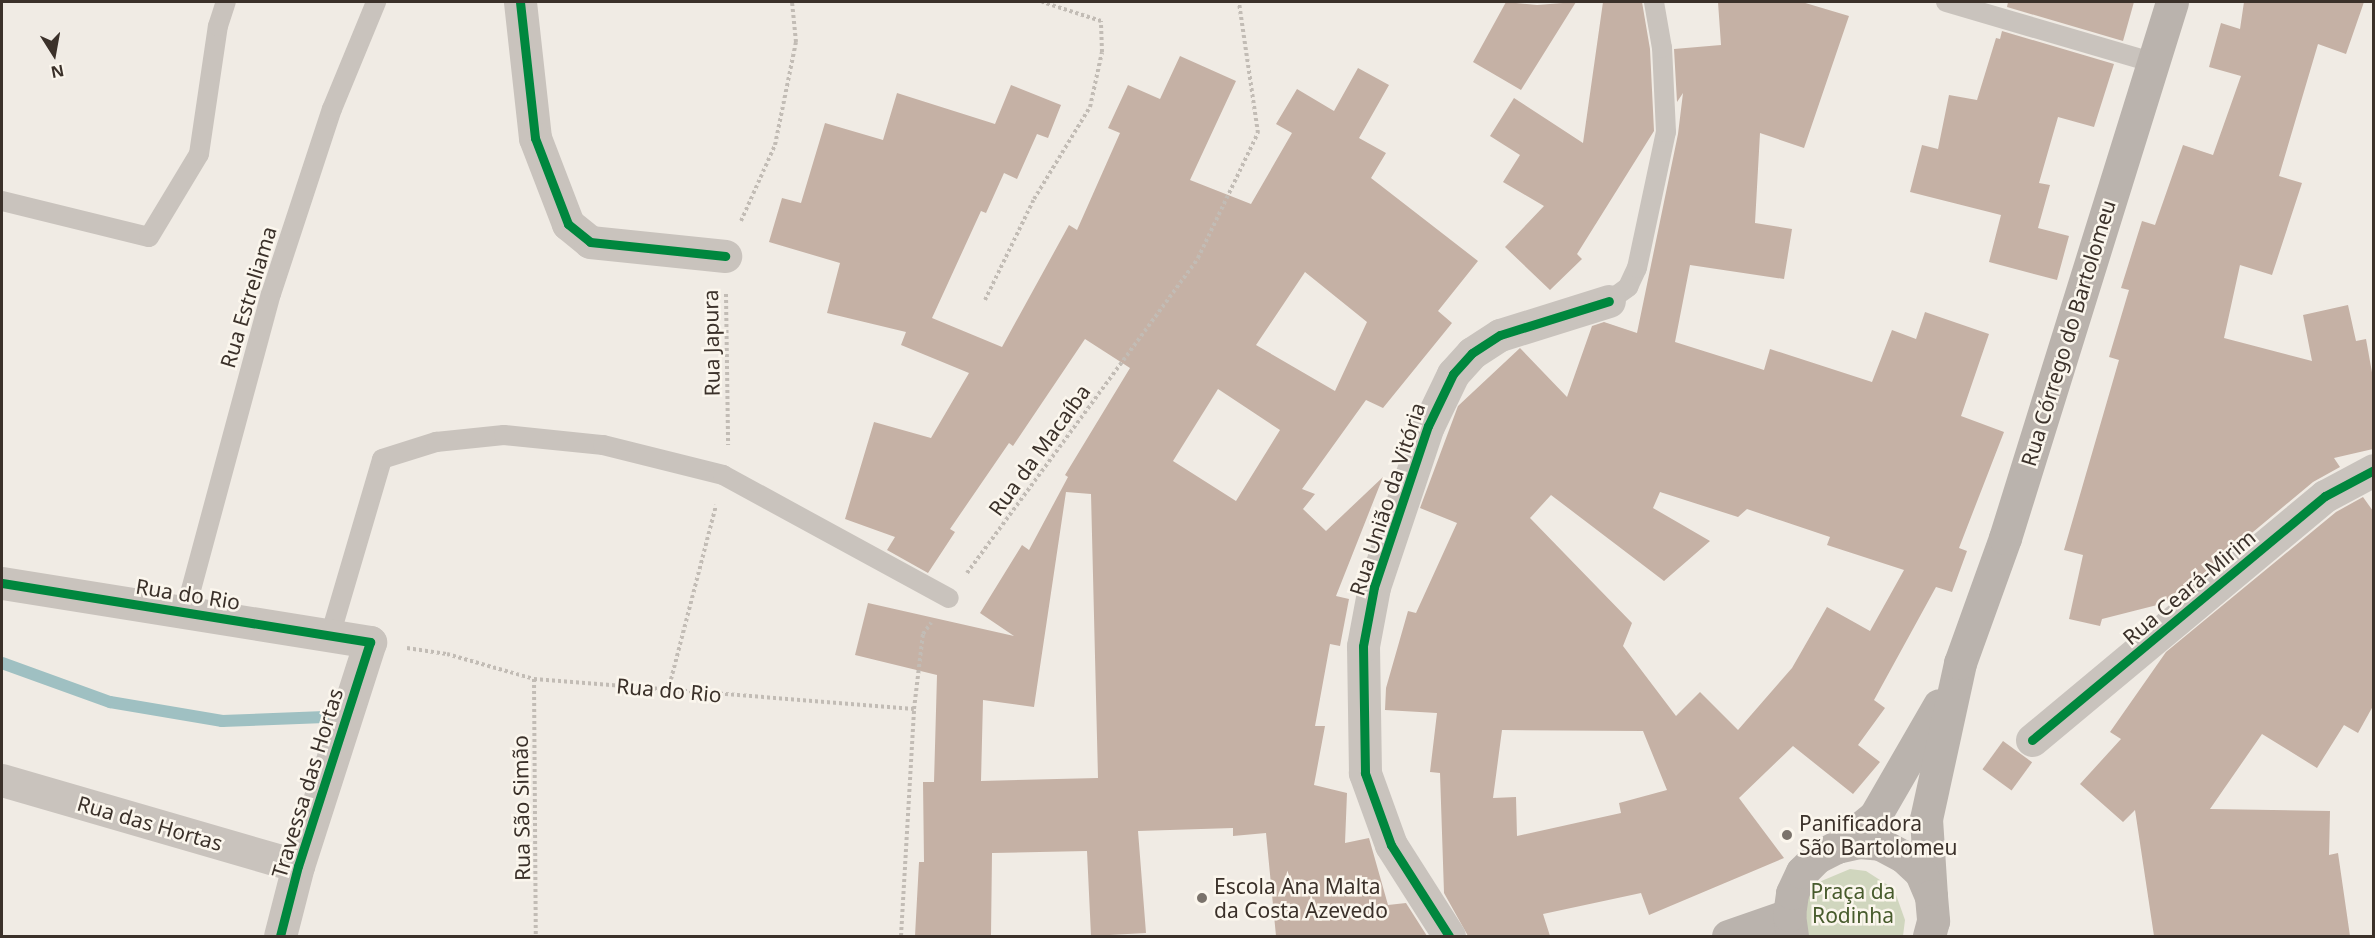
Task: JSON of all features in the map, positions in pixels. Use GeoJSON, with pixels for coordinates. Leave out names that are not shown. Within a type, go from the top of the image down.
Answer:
{"type":"FeatureCollection","features":[{"type":"Feature","properties":{"kind":"main road","name":"Rua Córrego do Bartolomeu"},"geometry":{"type":"LineString","coordinates":[[1933,923],[1926,819],[1960,663],[2005,538],[2172,2]]}},
{"type":"Feature","properties":{"kind":"main road","name":"Rua Córrego do Bartolomeu"},"geometry":{"type":"LineString","coordinates":[[1791,926],[1792,893],[1802,872],[1817,857],[1837,847],[1875,816],[1960,663]]}},
{"type":"Feature","properties":{"kind":"main road"},"geometry":{"type":"LineString","coordinates":[[1837,847],[1858,842],[1880,844],[1903,855],[1921,873],[1933,923]]}},
{"type":"Feature","properties":{"kind":"main road"},"geometry":{"type":"LineString","coordinates":[[1728,936],[1791,926]]}},
{"type":"Feature","properties":{"kind":"street"},"geometry":{"type":"LineString","coordinates":[[520,2],[535,138],[554,196],[568,224],[590,242],[725,255]]}},
{"type":"Feature","properties":{"kind":"street","name":"Rua União da Vitória"},"geometry":{"type":"LineString","coordinates":[[1449,936],[1391,846],[1365,773],[1363,646],[1374,587],[1428,426],[1453,374],[1472,353],[1500,335],[1609,301]]}},
{"type":"Feature","properties":{"kind":"street","name":"Rua Ceará-Mirim"},"geometry":{"type":"LineString","coordinates":[[2032,740],[2325,496],[2373,470]]}},
{"type":"Feature","properties":{"kind":"street","name":"Rua do Rio"},"geometry":{"type":"LineString","coordinates":[[2,583],[370,642]]}},
{"type":"Feature","properties":{"kind":"street","name":"Travessa das Hortas"},"geometry":{"type":"LineString","coordinates":[[280,936],[298,867],[370,642]]}},
{"type":"Feature","properties":{"kind":"street","name":"Rua das Hortas"},"geometry":{"type":"LineString","coordinates":[[2,780],[298,867]]}},
{"type":"Feature","properties":{"kind":"lane"},"geometry":{"type":"LineString","coordinates":[[2,201],[149,237],[199,154],[218,26],[226,2]]}},
{"type":"Feature","properties":{"kind":"lane","name":"Rua Estreliama"},"geometry":{"type":"LineString","coordinates":[[185,612],[271,294],[333,109],[376,2]]}},
{"type":"Feature","properties":{"kind":"lane"},"geometry":{"type":"LineString","coordinates":[[1609,301],[1628,287],[1637,268],[1666,132],[1662,48],[1654,2]]}},
{"type":"Feature","properties":{"kind":"lane"},"geometry":{"type":"LineString","coordinates":[[1946,2],[2154,63]]}},
{"type":"Feature","properties":{"kind":"lane"},"geometry":{"type":"LineString","coordinates":[[330,636],[382,459],[436,442],[504,435],[603,445],[723,475],[950,598]]}},
{"type":"Feature","properties":{"kind":"path"},"geometry":{"type":"LineString","coordinates":[[985,300],[1034,199],[1090,107],[1102,52],[1101,21],[1042,2]]}},
{"type":"Feature","properties":{"kind":"green space","name":"Praça da Rodinha"},"geometry":{"type":"Polygon","coordinates":[[[1850,869],[1866,871],[1894,889],[1905,920],[1903,936],[1804,936],[1802,911],[1808,895],[1819,882],[1850,869]]]}},
{"type":"Feature","properties":{"kind":"building"},"geometry":{"type":"Polygon","coordinates":[[[1506,2],[1537,5],[1576,2],[1521,90],[1473,62],[1506,2]]]}},
{"type":"Feature","properties":{"kind":"building"},"geometry":{"type":"Polygon","coordinates":[[[1603,2],[1642,2],[1650,49],[1654,131],[1577,254],[1582,259],[1550,290],[1505,247],[1544,206],[1503,182],[1520,155],[1490,136],[1514,98],[1583,143],[1603,2]]]}},
{"type":"Feature","properties":{"kind":"building"},"geometry":{"type":"Polygon","coordinates":[[[1718,2],[1802,2],[1849,16],[1804,148],[1760,133],[1755,223],[1792,229],[1784,279],[1690,265],[1675,342],[1764,370],[1770,349],[1872,382],[1892,330],[1916,339],[1925,312],[1989,334],[1961,416],[2004,432],[1959,548],[1967,551],[1952,592],[1936,587],[1874,700],[1885,708],[1858,745],[1880,762],[1853,794],[1793,746],[1739,798],[1784,858],[1649,915],[1641,893],[1543,914],[1550,936],[1468,936],[1444,893],[1440,773],[1430,772],[1437,713],[1385,710],[1386,688],[1408,611],[1416,613],[1457,523],[1420,508],[1458,406],[1520,348],[1567,397],[1592,326],[1604,322],[1637,333],[1678,134],[1683,93],[1677,102],[1674,49],[1721,45],[1718,2]],[[1660,492],[1653,508],[1710,541],[1664,581],[1551,495],[1530,518],[1632,623],[1623,646],[1676,716],[1700,692],[1738,730],[1792,668],[1827,607],[1870,631],[1904,570],[1827,545],[1830,537],[1747,509],[1738,517],[1660,492]],[[1502,730],[1493,798],[1516,797],[1517,836],[1621,813],[1619,803],[1667,790],[1643,731],[1502,730]]]}},
{"type":"Feature","properties":{"kind":"building"},"geometry":{"type":"Polygon","coordinates":[[[2008,2],[2134,2],[2123,41],[2007,7],[2008,2]]]}},
{"type":"Feature","properties":{"kind":"building"},"geometry":{"type":"Polygon","coordinates":[[[2244,2],[2364,2],[2346,54],[2318,44],[2279,176],[2302,183],[2272,275],[2240,265],[2224,338],[2312,361],[2303,315],[2348,305],[2356,341],[2366,339],[2373,378],[2373,449],[2334,458],[2340,467],[2313,482],[2169,602],[2102,619],[2100,626],[2069,619],[2083,555],[2064,550],[2119,360],[2109,357],[2129,290],[2121,288],[2142,221],[2155,225],[2183,145],[2213,155],[2241,76],[2209,67],[2221,23],[2240,29],[2244,2]]]}},
{"type":"Feature","properties":{"kind":"building"},"geometry":{"type":"Polygon","coordinates":[[[2002,31],[2114,64],[2094,127],[2058,117],[2039,183],[2050,185],[2038,228],[2069,236],[2057,280],[1989,262],[2001,215],[1910,192],[1922,145],[1938,149],[1949,95],[1977,100],[1996,38],[2000,39],[2002,31]]]}},
{"type":"Feature","properties":{"kind":"building"},"geometry":{"type":"Polygon","coordinates":[[[1180,56],[1236,81],[1190,180],[1251,204],[1292,133],[1276,124],[1297,89],[1334,111],[1358,68],[1389,85],[1359,138],[1386,153],[1371,178],[1478,261],[1438,311],[1452,323],[1383,408],[1366,400],[1302,489],[1315,494],[1303,509],[1326,531],[1383,477],[1336,596],[1349,599],[1340,646],[1330,644],[1315,726],[1325,726],[1314,785],[1347,793],[1345,843],[1369,838],[1388,905],[1406,903],[1427,936],[1276,936],[1266,833],[1233,836],[1233,828],[1138,831],[1146,933],[1091,936],[1087,851],[992,853],[991,936],[915,936],[919,862],[924,862],[923,782],[934,782],[937,675],[855,655],[868,603],[1014,636],[980,613],[1022,545],[1029,550],[1068,477],[1065,475],[1130,368],[1085,339],[1013,446],[1009,443],[950,529],[955,532],[928,573],[887,550],[895,537],[845,519],[874,422],[931,438],[969,373],[901,345],[906,332],[827,313],[840,263],[769,242],[782,198],[801,203],[825,123],[883,140],[897,93],[995,124],[1011,85],[1061,105],[1048,138],[1037,134],[1017,179],[1004,173],[986,213],[981,211],[932,318],[1002,347],[1069,225],[1077,230],[1120,133],[1108,128],[1128,85],[1160,99],[1180,56]],[[1305,272],[1256,345],[1335,391],[1367,322],[1305,272]],[[1218,389],[1173,461],[1236,501],[1280,430],[1218,389]],[[1066,492],[1034,707],[983,700],[981,781],[1098,778],[1091,494],[1066,492]]]}},
{"type":"Feature","properties":{"kind":"building"},"geometry":{"type":"Polygon","coordinates":[[[2363,497],[2373,511],[2373,706],[2358,733],[2344,725],[2317,768],[2262,734],[2210,809],[2330,811],[2329,855],[2338,853],[2350,936],[2154,936],[2135,810],[2123,822],[2080,784],[2121,739],[2110,732],[2166,652],[2336,512],[2363,497]]]}},
{"type":"Feature","properties":{"kind":"building"},"geometry":{"type":"Polygon","coordinates":[[[2003,741],[2032,762],[2012,790],[1982,769],[2003,741]]]}},
{"type":"Feature","properties":{"kind":"waterway"},"geometry":{"type":"LineString","coordinates":[[2,663],[110,702],[222,721],[325,717]]}},
{"type":"Feature","properties":{"kind":"cycle path"},"geometry":{"type":"LineString","coordinates":[[520,2],[535,138],[568,224],[590,242],[725,256]]}},
{"type":"Feature","properties":{"kind":"cycle path"},"geometry":{"type":"LineString","coordinates":[[1449,936],[1391,845],[1365,773],[1363,646],[1374,587],[1428,426],[1453,374],[1472,353],[1500,335],[1609,301]]}},
{"type":"Feature","properties":{"kind":"cycle path"},"geometry":{"type":"LineString","coordinates":[[2032,740],[2325,496],[2374,470]]}},
{"type":"Feature","properties":{"kind":"cycle path"},"geometry":{"type":"LineString","coordinates":[[2,583],[370,642],[298,866],[280,936]]}},
{"type":"Feature","properties":{"kind":"place","name":"Panificadora São Bartolomeu"},"geometry":{"type":"Point","coordinates":[1787,835]}},
{"type":"Feature","properties":{"kind":"place","name":"Escola Ana Malta da Costa Azevedo"},"geometry":{"type":"Point","coordinates":[1202,898]}}]}
